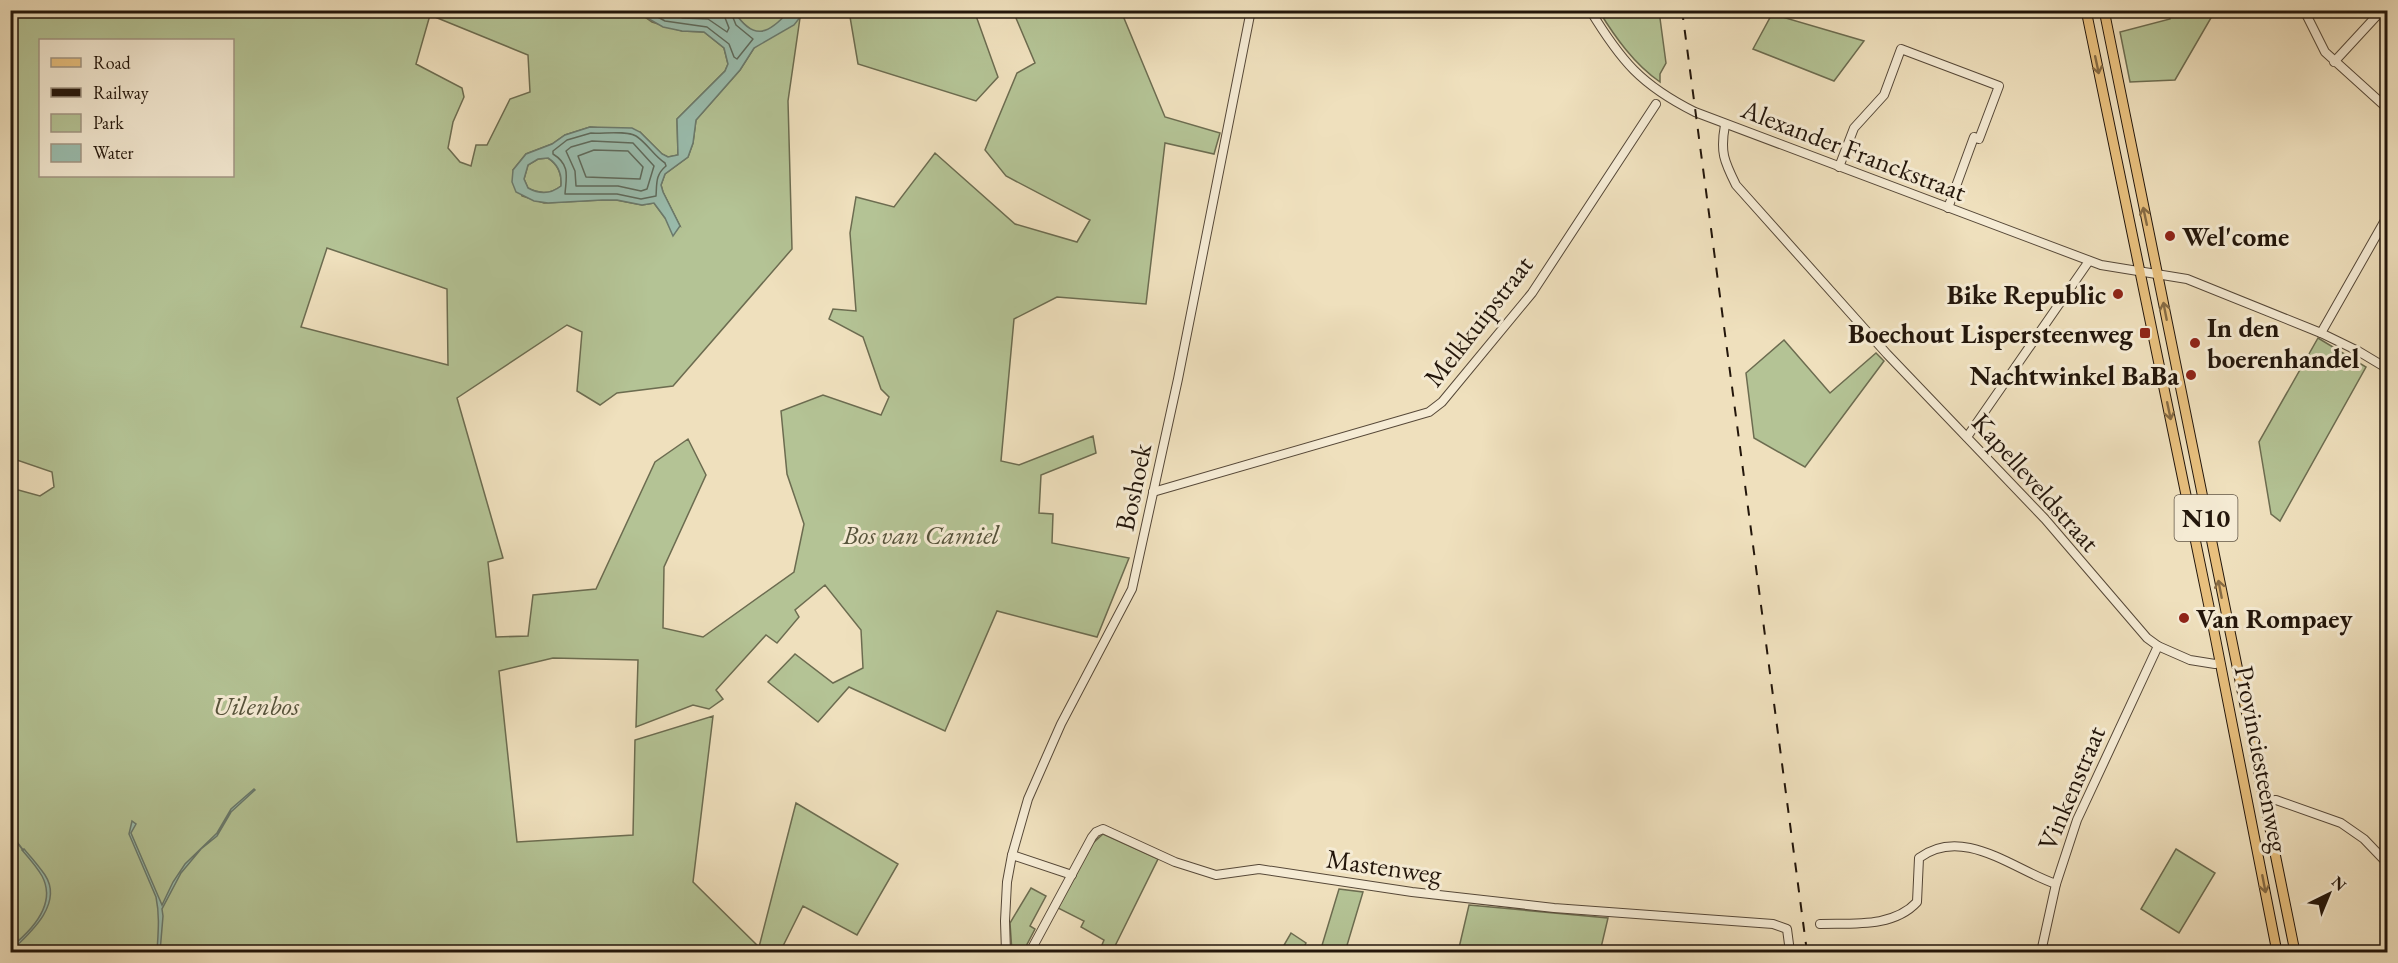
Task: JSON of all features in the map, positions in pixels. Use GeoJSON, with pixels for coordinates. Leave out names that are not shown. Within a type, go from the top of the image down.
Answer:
{"type":"FeatureCollection","features":[{"type":"Feature","properties":{"kind":"main road","name":"Provinciesteenweg"},"geometry":{"type":"LineString","coordinates":[[2086,10],[2224,681],[2277,952]]}},
{"type":"Feature","properties":{"kind":"main road","name":"Provinciesteenweg"},"geometry":{"type":"LineString","coordinates":[[2104,10],[2295,952]]}},
{"type":"Feature","properties":{"kind":"main road"},"geometry":{"type":"LineString","coordinates":[[2224,681],[2225,674],[2230,671],[2234,674],[2240,688]]}},
{"type":"Feature","properties":{"kind":"street","name":"Boshoek"},"geometry":{"type":"LineString","coordinates":[[1006,952],[1005,914],[1012,855],[1028,799],[1046,756],[1131,589],[1178,379],[1251,10]]}},
{"type":"Feature","properties":{"kind":"street","name":"Alexander Franckstraat"},"geometry":{"type":"LineString","coordinates":[[1590,10],[1617,53],[1643,80],[1678,104],[1725,125],[2089,261],[2187,279],[2321,333],[2388,369]]}},
{"type":"Feature","properties":{"kind":"street"},"geometry":{"type":"LineString","coordinates":[[2304,10],[2325,52],[2388,109]]}},
{"type":"Feature","properties":{"kind":"street"},"geometry":{"type":"LineString","coordinates":[[2334,62],[2382,10]]}},
{"type":"Feature","properties":{"kind":"street"},"geometry":{"type":"LineString","coordinates":[[1839,167],[1854,128],[1884,95],[1901,49],[1999,86],[1979,139],[1974,137],[1948,208]]}},
{"type":"Feature","properties":{"kind":"street","name":"Melkkuipstraat"},"geometry":{"type":"LineString","coordinates":[[1153,492],[1429,412],[1443,402],[1532,293],[1656,104]]}},
{"type":"Feature","properties":{"kind":"street","name":"Kapelleveldstraat"},"geometry":{"type":"LineString","coordinates":[[1725,125],[1721,148],[1724,161],[1736,185],[1887,354],[2045,519],[2134,624],[2158,646],[2190,660],[2215,664],[2220,662]]}},
{"type":"Feature","properties":{"kind":"street"},"geometry":{"type":"LineString","coordinates":[[2321,333],[2388,216]]}},
{"type":"Feature","properties":{"kind":"street"},"geometry":{"type":"LineString","coordinates":[[1967,437],[2089,261]]}},
{"type":"Feature","properties":{"kind":"street","name":"Vinkenstraat"},"geometry":{"type":"LineString","coordinates":[[2041,952],[2056,885],[2077,820],[2158,646]]}},
{"type":"Feature","properties":{"kind":"street"},"geometry":{"type":"LineString","coordinates":[[2263,801],[2276,800],[2341,822],[2364,839],[2388,864]]}},
{"type":"Feature","properties":{"kind":"street","name":"Mastenweg"},"geometry":{"type":"LineString","coordinates":[[1071,874],[1092,837],[1103,829],[1175,862],[1216,875],[1259,869],[1412,892],[1554,908],[1782,925],[1787,929],[1790,952]]}},
{"type":"Feature","properties":{"kind":"street"},"geometry":{"type":"LineString","coordinates":[[1820,924],[1877,921],[1895,916],[1910,908],[1917,902],[1919,858],[1938,848],[1966,847],[1986,852],[2056,885]]}},
{"type":"Feature","properties":{"kind":"street"},"geometry":{"type":"LineString","coordinates":[[1012,855],[1071,874],[1030,952]]}},
{"type":"Feature","properties":{"kind":"green space"},"geometry":{"type":"Polygon","coordinates":[[[635,10],[652,22],[682,31],[704,32],[724,48],[728,64],[725,71],[677,119],[678,155],[668,157],[662,154],[640,132],[590,127],[565,135],[552,144],[526,154],[513,170],[522,196],[544,203],[616,200],[642,205],[654,203],[665,218],[680,226],[661,185],[665,174],[688,157],[693,143],[696,120],[740,70],[754,48],[752,31],[734,11],[801,11],[788,101],[792,249],[673,386],[617,393],[600,405],[577,391],[582,332],[567,325],[457,398],[503,558],[488,562],[496,637],[528,636],[533,595],[596,589],[655,462],[688,439],[706,475],[664,567],[663,628],[703,637],[794,572],[804,524],[787,474],[781,411],[823,395],[881,415],[889,397],[881,389],[863,337],[829,319],[833,309],[856,311],[850,233],[856,197],[894,207],[935,153],[1015,224],[1077,242],[1090,220],[1006,176],[985,150],[1017,73],[1035,63],[1013,11],[1121,11],[1165,117],[1220,133],[1214,154],[1165,143],[1146,304],[1057,297],[1014,319],[1001,461],[1019,465],[1093,436],[1096,453],[1041,475],[1039,513],[1053,514],[1052,543],[1129,558],[1097,637],[997,611],[945,731],[849,687],[818,722],[768,682],[795,654],[833,683],[863,668],[861,630],[825,585],[795,610],[799,617],[777,643],[766,635],[716,690],[723,699],[709,709],[693,705],[636,727],[638,660],[553,658],[499,671],[517,842],[633,835],[635,740],[713,716],[693,882],[759,947],[796,803],[898,864],[857,935],[803,906],[780,952],[11,952],[11,488],[40,496],[54,487],[52,472],[11,458],[10,11],[635,10]],[[430,15],[416,64],[462,88],[464,97],[453,122],[448,148],[460,162],[471,166],[476,145],[487,145],[510,99],[530,92],[528,55],[430,15]],[[327,248],[301,327],[448,365],[447,289],[327,248]]]}},
{"type":"Feature","properties":{"kind":"green space"},"geometry":{"type":"Polygon","coordinates":[[[849,11],[982,11],[975,13],[998,77],[976,101],[858,64],[849,11]]]}},
{"type":"Feature","properties":{"kind":"green space"},"geometry":{"type":"Polygon","coordinates":[[[1599,11],[1659,11],[1666,63],[1660,74],[1660,82],[1626,49],[1599,11]]]}},
{"type":"Feature","properties":{"kind":"green space"},"geometry":{"type":"Polygon","coordinates":[[[2169,11],[2215,11],[2175,80],[2130,82],[2120,32],[2170,19],[2169,11]]]}},
{"type":"Feature","properties":{"kind":"green space"},"geometry":{"type":"Polygon","coordinates":[[[1772,14],[1864,41],[1834,81],[1753,49],[1772,14]]]}},
{"type":"Feature","properties":{"kind":"green space"},"geometry":{"type":"Polygon","coordinates":[[[548,158],[559,170],[561,186],[553,191],[545,192],[528,188],[524,179],[528,165],[538,159],[548,158]]]}},
{"type":"Feature","properties":{"kind":"green space"},"geometry":{"type":"Polygon","coordinates":[[[2318,338],[2366,367],[2280,521],[2271,514],[2259,442],[2318,338]]]}},
{"type":"Feature","properties":{"kind":"green space"},"geometry":{"type":"Polygon","coordinates":[[[1784,340],[1830,393],[1876,353],[1884,361],[1805,467],[1754,438],[1746,373],[1784,340]]]}},
{"type":"Feature","properties":{"kind":"green space"},"geometry":{"type":"Polygon","coordinates":[[[1103,834],[1158,859],[1112,952],[1099,952],[1104,940],[1081,927],[1084,921],[1058,908],[1092,844],[1103,834]]]}},
{"type":"Feature","properties":{"kind":"green space"},"geometry":{"type":"Polygon","coordinates":[[[2176,849],[2215,873],[2179,933],[2141,909],[2176,849]]]}},
{"type":"Feature","properties":{"kind":"green space"},"geometry":{"type":"Polygon","coordinates":[[[1031,888],[1046,896],[1030,926],[1035,929],[1024,950],[1012,952],[1010,923],[1031,888]]]}},
{"type":"Feature","properties":{"kind":"green space"},"geometry":{"type":"Polygon","coordinates":[[[1339,889],[1363,892],[1345,952],[1320,952],[1339,889]]]}},
{"type":"Feature","properties":{"kind":"green space"},"geometry":{"type":"Polygon","coordinates":[[[1469,905],[1608,918],[1600,952],[1458,952],[1469,905]]]}},
{"type":"Feature","properties":{"kind":"green space"},"geometry":{"type":"Polygon","coordinates":[[[1291,933],[1306,943],[1301,952],[1280,952],[1291,933]]]}},
{"type":"Feature","properties":{"kind":"water"},"geometry":{"type":"Polygon","coordinates":[[[635,11],[734,11],[748,27],[754,31],[761,31],[774,25],[789,11],[805,11],[794,25],[754,48],[740,70],[696,120],[693,143],[688,157],[665,174],[661,185],[680,226],[673,236],[665,218],[654,203],[642,205],[617,200],[602,200],[548,203],[534,201],[516,192],[512,182],[513,170],[526,154],[552,144],[565,135],[590,127],[632,128],[640,132],[662,154],[668,157],[678,155],[677,119],[725,71],[728,64],[724,48],[704,32],[663,27],[635,11]],[[548,158],[538,159],[528,165],[524,179],[528,188],[545,192],[553,191],[561,186],[559,170],[548,158]]]}},
{"type":"Feature","properties":{"kind":"water"},"geometry":{"type":"Polygon","coordinates":[[[254,789],[231,812],[217,836],[201,849],[181,873],[162,909],[160,952],[157,952],[156,897],[129,834],[132,821],[136,824],[131,833],[162,905],[185,864],[217,833],[231,809],[254,789]]]}},
{"type":"Feature","properties":{"kind":"water"},"geometry":{"type":"Polygon","coordinates":[[[24,849],[45,875],[50,886],[50,897],[42,918],[11,951],[11,947],[40,916],[46,897],[46,886],[42,876],[22,850],[24,849]]]}},
{"type":"Feature","properties":{"kind":"waterway"},"geometry":{"type":"LineString","coordinates":[[10,833],[23,850]]}},
{"type":"Feature","properties":{"kind":"railway"},"geometry":{"type":"LineString","coordinates":[[1682,10],[1807,952]]}},
{"type":"Feature","properties":{"kind":"place","name":"Wel'come"},"geometry":{"type":"Point","coordinates":[2170,236]}},
{"type":"Feature","properties":{"kind":"place","name":"Bike Republic"},"geometry":{"type":"Point","coordinates":[2118,294]}},
{"type":"Feature","properties":{"kind":"place","name":"Boechout Lispersteenweg"},"geometry":{"type":"Point","coordinates":[2145,333]}},
{"type":"Feature","properties":{"kind":"place","name":"In den boerenhandel"},"geometry":{"type":"Point","coordinates":[2195,343]}},
{"type":"Feature","properties":{"kind":"place","name":"Nachtwinkel BaBa"},"geometry":{"type":"Point","coordinates":[2191,375]}},
{"type":"Feature","properties":{"kind":"place","name":"Van Rompaey"},"geometry":{"type":"Point","coordinates":[2184,618]}},
{"type":"Feature","properties":{"kind":"park label","name":"Bos van Camiel"},"geometry":{"type":"Point","coordinates":[921,534]}},
{"type":"Feature","properties":{"kind":"park label","name":"Uilenbos"},"geometry":{"type":"Point","coordinates":[256,705]}}]}
